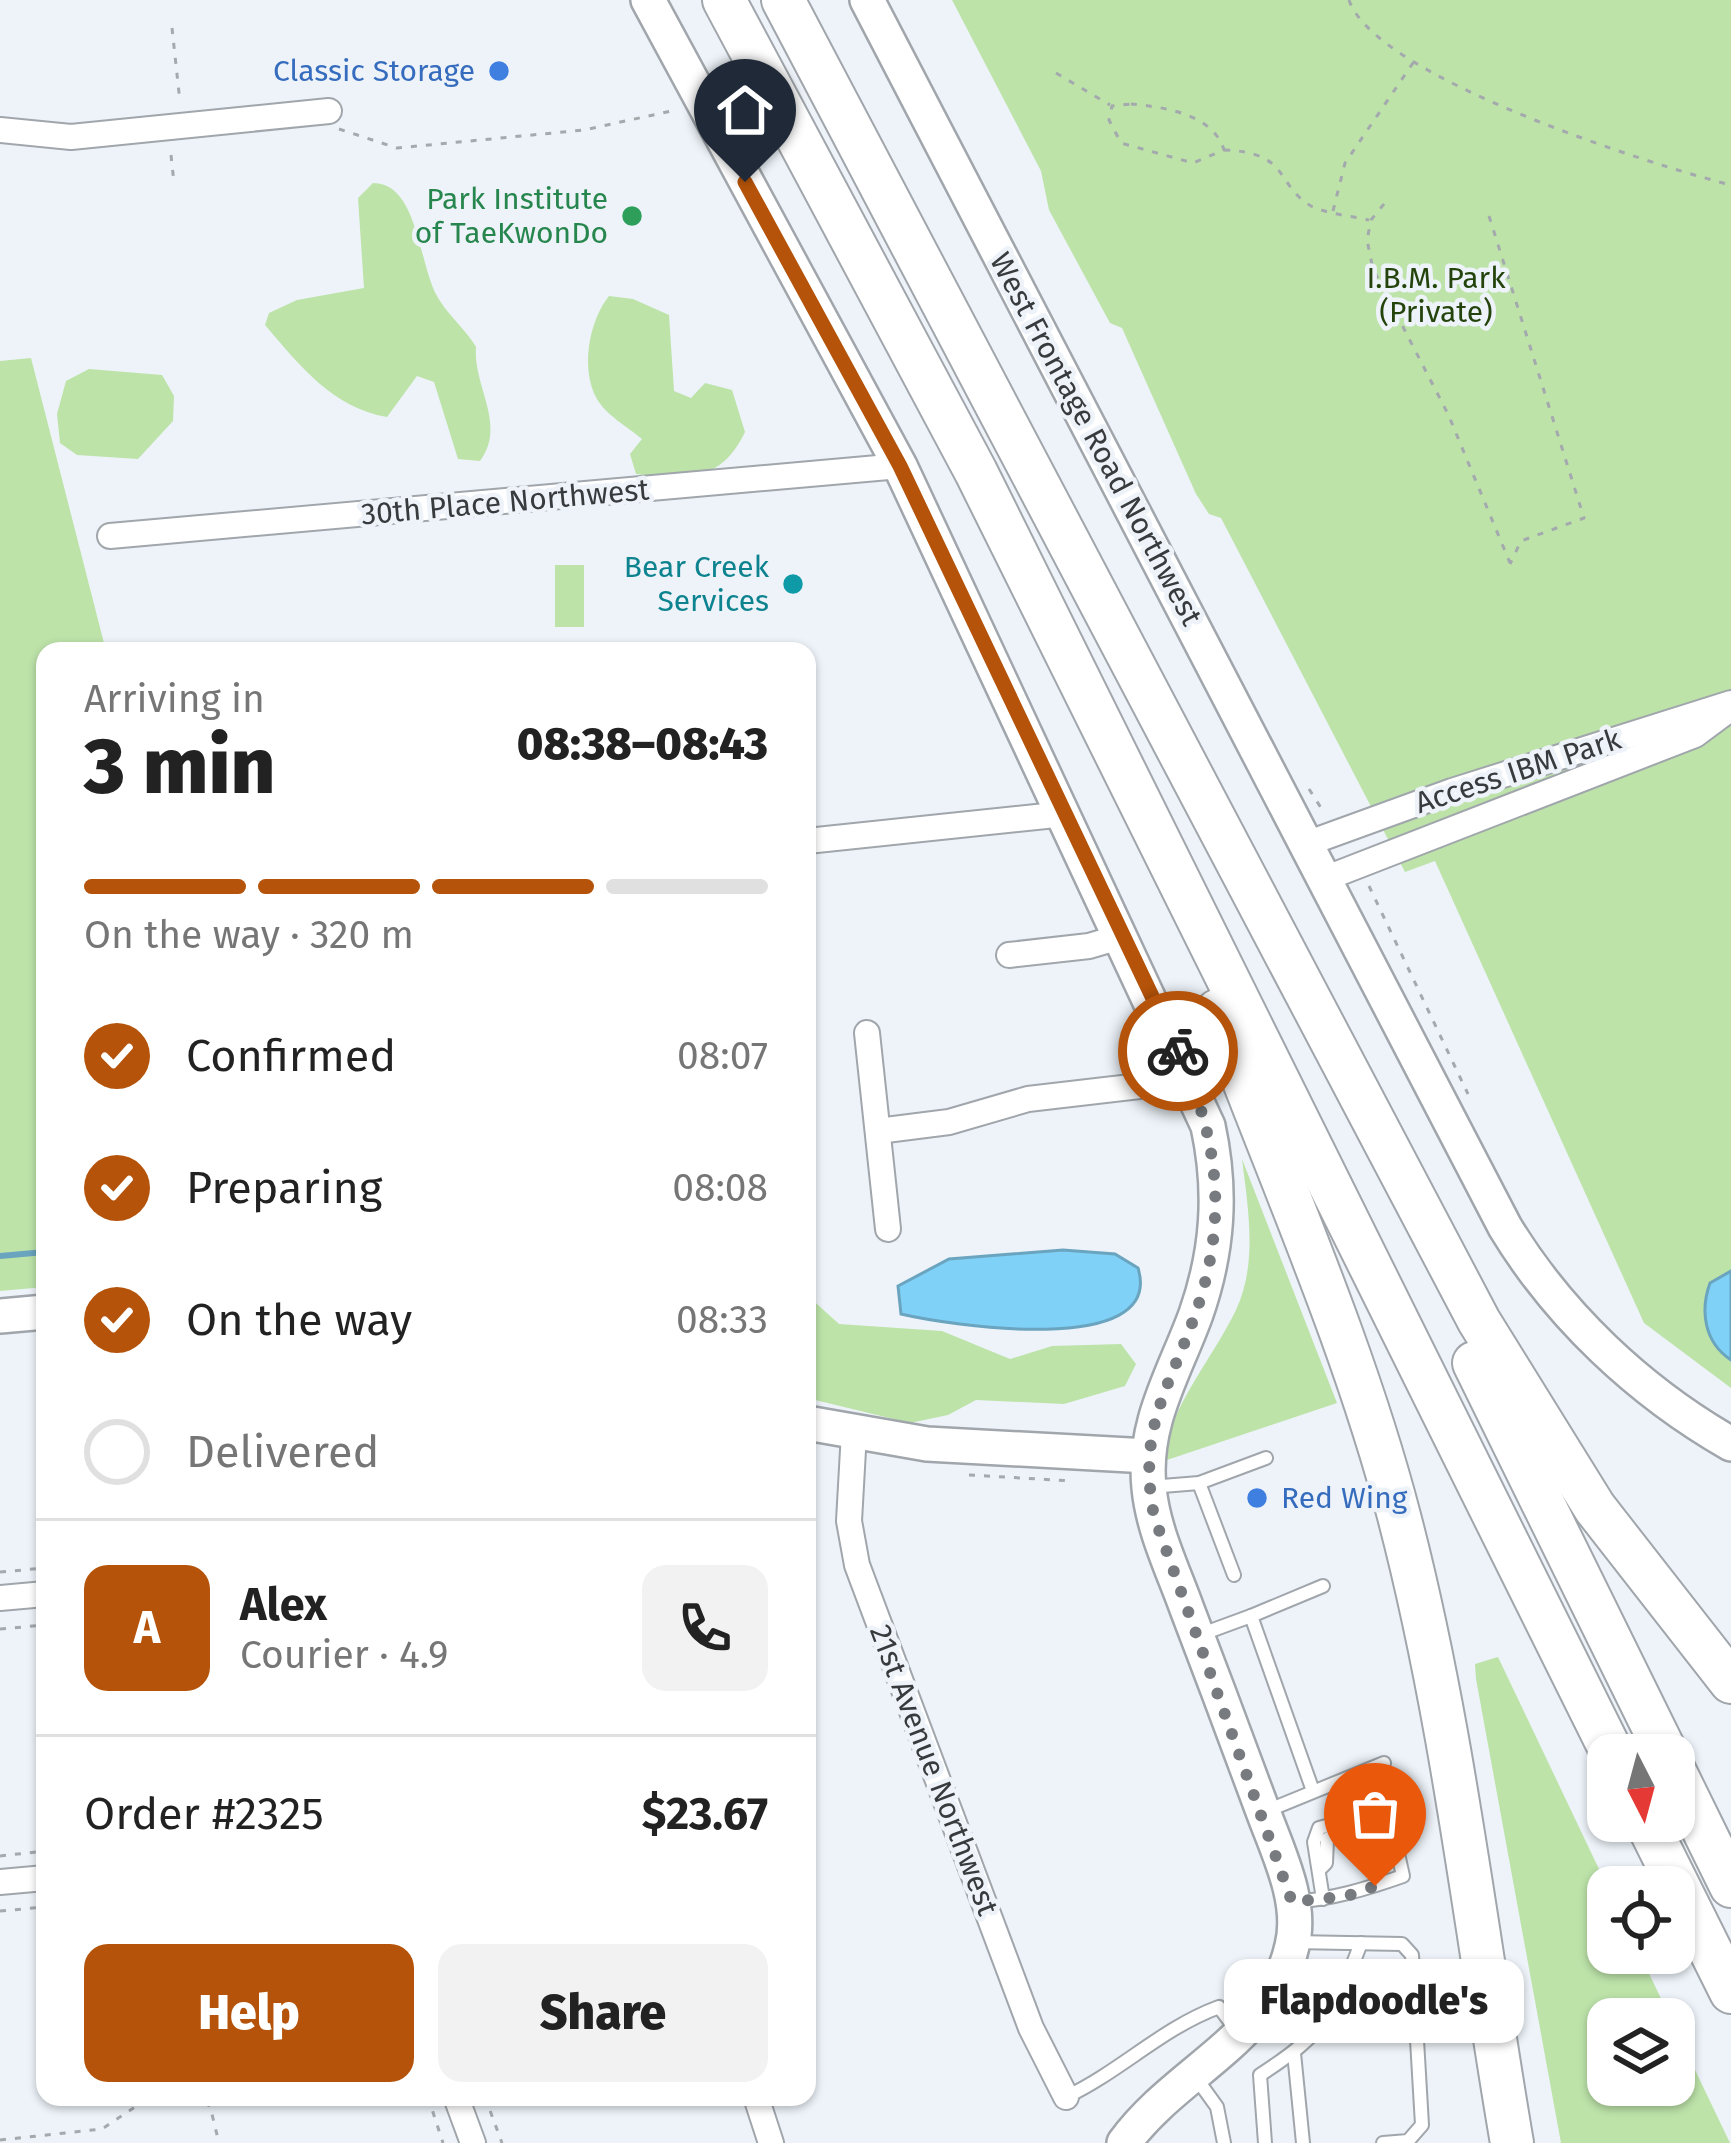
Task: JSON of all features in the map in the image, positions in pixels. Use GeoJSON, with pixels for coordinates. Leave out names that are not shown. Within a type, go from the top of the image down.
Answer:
{"type":"FeatureCollection","features":[{"type":"Feature","properties":{"kind":"highway"},"geometry":{"type":"LineString","coordinates":[[724,0],[976,472],[1603,1734]]}},
{"type":"Feature","properties":{"kind":"highway"},"geometry":{"type":"LineString","coordinates":[[783,0],[1408,1189],[1533,1413],[1594,1508],[1731,1682]]}},
{"type":"Feature","properties":{"kind":"highway"},"geometry":{"type":"LineString","coordinates":[[1197,783],[1657,1734]]}},
{"type":"Feature","properties":{"kind":"highway"},"geometry":{"type":"LineString","coordinates":[[1139,802],[1360,1394],[1398,1510],[1450,1750],[1513,2143]]}},
{"type":"Feature","properties":{"kind":"highway"},"geometry":{"type":"LineString","coordinates":[[1695,1813],[1731,1886]]}},
{"type":"Feature","properties":{"kind":"highway"},"geometry":{"type":"LineString","coordinates":[[1656,1842],[1731,1992]]}},
{"type":"Feature","properties":{"kind":"street"},"geometry":{"type":"LineString","coordinates":[[648,0],[900,466],[1191,1080],[1215,1160],[1218,1220],[1195,1316],[1159,1399],[1148,1472],[1158,1531],[1263,1813],[1308,1901],[1276,1993],[1241,2037],[1193,2074],[1124,2143]]}},
{"type":"Feature","properties":{"kind":"street","name":"West Frontage Road Northwest"},"geometry":{"type":"LineString","coordinates":[[867,0],[1528,1264],[1547,1291],[1632,1373],[1731,1444]]}},
{"type":"Feature","properties":{"kind":"street"},"geometry":{"type":"LineString","coordinates":[[0,130],[71,137],[330,118]]}},
{"type":"Feature","properties":{"kind":"street","name":"30th Place Northwest"},"geometry":{"type":"LineString","coordinates":[[110,536],[900,466]]}},
{"type":"Feature","properties":{"kind":"street","name":"Access IBM Park"},"geometry":{"type":"LineString","coordinates":[[1306,844],[1452,791],[1731,706]]}},
{"type":"Feature","properties":{"kind":"street","name":"Access IBM Park"},"geometry":{"type":"LineString","coordinates":[[1324,879],[1694,735],[1731,706]]}},
{"type":"Feature","properties":{"kind":"street"},"geometry":{"type":"LineString","coordinates":[[816,840],[1065,814]]}},
{"type":"Feature","properties":{"kind":"street"},"geometry":{"type":"LineString","coordinates":[[1009,955],[1089,946],[1123,936]]}},
{"type":"Feature","properties":{"kind":"street"},"geometry":{"type":"LineString","coordinates":[[867,1033],[888,1229]]}},
{"type":"Feature","properties":{"kind":"street"},"geometry":{"type":"LineString","coordinates":[[878,1130],[949,1122],[1028,1100],[1191,1080]]}},
{"type":"Feature","properties":{"kind":"street"},"geometry":{"type":"LineString","coordinates":[[0,1316],[36,1313]]}},
{"type":"Feature","properties":{"kind":"street"},"geometry":{"type":"LineString","coordinates":[[816,1425],[1148,1472]]}},
{"type":"Feature","properties":{"kind":"street","name":"21st Avenue Northwest"},"geometry":{"type":"LineString","coordinates":[[854,1432],[849,1521],[857,1565],[1031,2028],[1066,2097]]}},
{"type":"Feature","properties":{"kind":"street"},"geometry":{"type":"LineString","coordinates":[[0,1598],[36,1595]]}},
{"type":"Feature","properties":{"kind":"street"},"geometry":{"type":"LineString","coordinates":[[0,1882],[36,1879]]}},
{"type":"Feature","properties":{"kind":"street"},"geometry":{"type":"LineString","coordinates":[[459,2106],[473,2143]]}},
{"type":"Feature","properties":{"kind":"street"},"geometry":{"type":"LineString","coordinates":[[758,2106],[771,2143]]}},
{"type":"Feature","properties":{"kind":"lane"},"geometry":{"type":"LineString","coordinates":[[1148,1472],[1199,1483],[1266,1458]]}},
{"type":"Feature","properties":{"kind":"lane"},"geometry":{"type":"LineString","coordinates":[[1199,1483],[1234,1575]]}},
{"type":"Feature","properties":{"kind":"lane"},"geometry":{"type":"LineString","coordinates":[[1198,1636],[1323,1586]]}},
{"type":"Feature","properties":{"kind":"lane"},"geometry":{"type":"LineString","coordinates":[[1251,1616],[1313,1791]]}},
{"type":"Feature","properties":{"kind":"lane"},"geometry":{"type":"LineString","coordinates":[[1263,1813],[1384,1763]]}},
{"type":"Feature","properties":{"kind":"lane"},"geometry":{"type":"LineString","coordinates":[[1388,1809],[1403,1876],[1308,1901],[1318,1870],[1314,1842],[1319,1828],[1388,1809]]}},
{"type":"Feature","properties":{"kind":"lane"},"geometry":{"type":"LineString","coordinates":[[1318,1870],[1326,1863],[1327,1839],[1344,1829],[1395,1840]]}},
{"type":"Feature","properties":{"kind":"lane"},"geometry":{"type":"LineString","coordinates":[[1294,1942],[1402,1943],[1412,1954],[1422,2125],[1408,2141],[1383,2143]]}},
{"type":"Feature","properties":{"kind":"lane"},"geometry":{"type":"LineString","coordinates":[[1265,2143],[1260,2075],[1320,2030],[1337,2006],[1361,1943]]}},
{"type":"Feature","properties":{"kind":"lane"},"geometry":{"type":"LineString","coordinates":[[1066,2097],[1100,2081],[1180,2021],[1219,2007],[1241,2037]]}},
{"type":"Feature","properties":{"kind":"lane"},"geometry":{"type":"LineString","coordinates":[[1320,2030],[1416,2020]]}},
{"type":"Feature","properties":{"kind":"lane"},"geometry":{"type":"LineString","coordinates":[[1294,2053],[1303,2143]]}},
{"type":"Feature","properties":{"kind":"lane"},"geometry":{"type":"LineString","coordinates":[[1193,2074],[1216,2107],[1224,2143]]}},
{"type":"Feature","properties":{"kind":"path"},"geometry":{"type":"LineString","coordinates":[[1349,0],[1366,26],[1439,76],[1548,127],[1731,185]]}},
{"type":"Feature","properties":{"kind":"path"},"geometry":{"type":"LineString","coordinates":[[172,28],[180,104]]}},
{"type":"Feature","properties":{"kind":"path"},"geometry":{"type":"LineString","coordinates":[[1333,212],[1345,163],[1416,59]]}},
{"type":"Feature","properties":{"kind":"path"},"geometry":{"type":"LineString","coordinates":[[1056,74],[1112,106],[1156,106],[1204,122],[1219,135],[1224,150]]}},
{"type":"Feature","properties":{"kind":"path"},"geometry":{"type":"LineString","coordinates":[[330,118],[378,146],[419,146],[604,128],[658,117],[698,96]]}},
{"type":"Feature","properties":{"kind":"path"},"geometry":{"type":"LineString","coordinates":[[1112,106],[1109,119],[1121,143],[1193,163],[1224,150],[1246,151],[1284,171],[1309,205],[1371,220]]}},
{"type":"Feature","properties":{"kind":"path"},"geometry":{"type":"LineString","coordinates":[[171,155],[174,183]]}},
{"type":"Feature","properties":{"kind":"path"},"geometry":{"type":"LineString","coordinates":[[1384,204],[1371,220],[1367,240],[1372,269],[1448,414],[1510,564],[1521,541],[1584,518],[1490,216]]}},
{"type":"Feature","properties":{"kind":"path"},"geometry":{"type":"LineString","coordinates":[[1357,866],[1474,1108]]}},
{"type":"Feature","properties":{"kind":"path"},"geometry":{"type":"LineString","coordinates":[[0,1572],[36,1569]]}},
{"type":"Feature","properties":{"kind":"path"},"geometry":{"type":"LineString","coordinates":[[0,1629],[36,1626]]}},
{"type":"Feature","properties":{"kind":"path"},"geometry":{"type":"LineString","coordinates":[[0,1856],[36,1852]]}},
{"type":"Feature","properties":{"kind":"path"},"geometry":{"type":"LineString","coordinates":[[0,1911],[36,1907]]}},
{"type":"Feature","properties":{"kind":"path"},"geometry":{"type":"LineString","coordinates":[[0,2140],[101,2129],[136,2106]]}},
{"type":"Feature","properties":{"kind":"path"},"geometry":{"type":"LineString","coordinates":[[210,2106],[219,2143]]}},
{"type":"Feature","properties":{"kind":"path"},"geometry":{"type":"LineString","coordinates":[[431,2106],[443,2143]]}},
{"type":"Feature","properties":{"kind":"path"},"geometry":{"type":"LineString","coordinates":[[488,2106],[502,2143]]}},
{"type":"Feature","properties":{"kind":"green space","name":"I.B.M. Park (Private)"},"geometry":{"type":"Polygon","coordinates":[[[952,0],[1731,0],[1731,1388],[1644,1323],[1435,861],[1405,872],[1221,518],[1209,514],[1196,494],[1122,328],[1110,323],[1049,210],[1041,171],[952,0]]]}},
{"type":"Feature","properties":{"kind":"green space"},"geometry":{"type":"Polygon","coordinates":[[[373,183],[400,197],[416,230],[433,287],[476,347],[490,419],[480,461],[458,459],[434,382],[417,376],[387,417],[368,412],[318,383],[265,325],[269,313],[297,300],[364,288],[358,198],[373,183]]]}},
{"type":"Feature","properties":{"kind":"green space"},"geometry":{"type":"Polygon","coordinates":[[[609,296],[633,299],[669,315],[674,391],[691,398],[705,383],[732,390],[745,432],[736,448],[713,469],[687,477],[636,474],[630,454],[642,439],[601,405],[589,374],[592,332],[609,296]]]}},
{"type":"Feature","properties":{"kind":"green space"},"geometry":{"type":"Polygon","coordinates":[[[31,358],[104,642],[36,642],[36,1288],[0,1291],[0,361],[31,358]]]}},
{"type":"Feature","properties":{"kind":"green space"},"geometry":{"type":"Polygon","coordinates":[[[89,369],[162,375],[174,396],[173,421],[138,459],[77,455],[60,443],[57,414],[66,381],[89,369]]]}},
{"type":"Feature","properties":{"kind":"green space"},"geometry":{"type":"Polygon","coordinates":[[[555,565],[584,565],[584,627],[555,627],[555,565]]]}},
{"type":"Feature","properties":{"kind":"green space"},"geometry":{"type":"Polygon","coordinates":[[[1242,1159],[1337,1403],[1161,1462],[1183,1402],[1243,1292],[1250,1235],[1242,1159]]]}},
{"type":"Feature","properties":{"kind":"green space"},"geometry":{"type":"Polygon","coordinates":[[[816,1303],[839,1324],[942,1331],[1010,1359],[1052,1346],[1121,1344],[1136,1364],[1125,1386],[1064,1404],[976,1400],[948,1415],[910,1423],[816,1400],[816,1303]]]}},
{"type":"Feature","properties":{"kind":"green space"},"geometry":{"type":"Polygon","coordinates":[[[1498,1657],[1598,1866],[1587,1866],[1587,1974],[1649,1974],[1661,1998],[1587,1998],[1587,2106],[1695,2106],[1695,2070],[1730,2143],[1561,2143],[1475,1664],[1498,1657]]]}},
{"type":"Feature","properties":{"kind":"water"},"geometry":{"type":"Polygon","coordinates":[[[1063,1250],[1115,1254],[1138,1268],[1138,1297],[1119,1315],[1086,1326],[1046,1329],[960,1324],[901,1314],[898,1286],[949,1259],[1063,1250]]]}},
{"type":"Feature","properties":{"kind":"water"},"geometry":{"type":"Polygon","coordinates":[[[1731,1271],[1731,1360],[1710,1335],[1705,1304],[1710,1283],[1731,1271]]]}},
{"type":"Feature","properties":{"kind":"waterway"},"geometry":{"type":"LineString","coordinates":[[0,1256],[36,1253]]}},
{"type":"Feature","properties":{"kind":"way so far"},"geometry":{"type":"LineString","coordinates":[[1178,1051],[1208,1126],[1218,1220],[1195,1316],[1159,1399],[1148,1456],[1154,1516],[1292,1902],[1347,1896],[1375,1886]]}},
{"type":"Feature","properties":{"kind":"place","name":"Classic Storage"},"geometry":{"type":"Point","coordinates":[499,71]}},
{"type":"Feature","properties":{"kind":"place","name":"Park Institute of TaeKwonDo"},"geometry":{"type":"Point","coordinates":[632,216]}},
{"type":"Feature","properties":{"kind":"place","name":"Bear Creek Services"},"geometry":{"type":"Point","coordinates":[793,584]}},
{"type":"Feature","properties":{"kind":"place","name":"Red Wing"},"geometry":{"type":"Point","coordinates":[1257,1498]}},
{"type":"Feature","properties":{"kind":"place","name":"Flapdoodle's"},"geometry":{"type":"Point","coordinates":[1375,1886]}},
{"type":"Feature","properties":{"kind":"route"},"geometry":{"type":"LineString","coordinates":[[745,182],[900,466],[1178,1051]]}}]}
